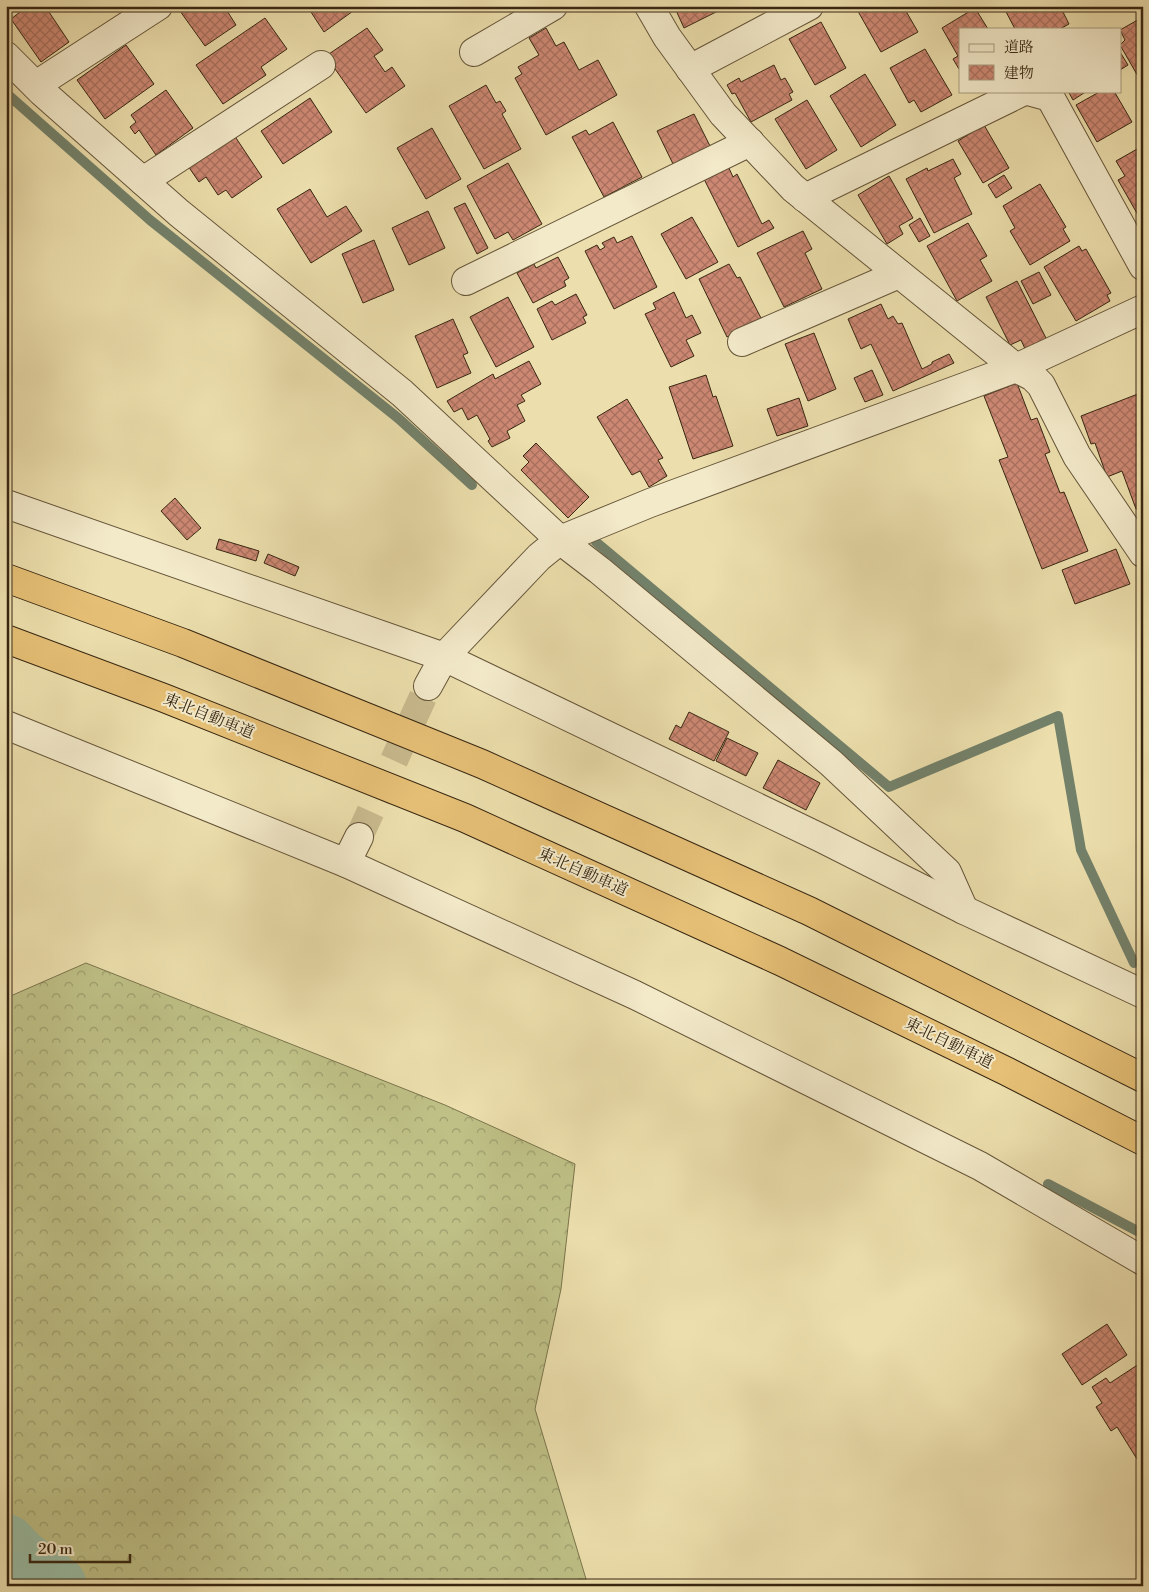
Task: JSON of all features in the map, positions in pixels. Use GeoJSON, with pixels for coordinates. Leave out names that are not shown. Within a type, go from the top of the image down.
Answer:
{"type":"FeatureCollection","features":[{"type":"Feature","properties":{"kind":"highway"},"geometry":{"type":"LineString","coordinates":[[6,578],[183,643],[482,764],[809,911],[1143,1078]]}},
{"type":"Feature","properties":{"kind":"highway","name":"東北自動車道"},"geometry":{"type":"LineString","coordinates":[[6,639],[164,698],[465,818],[780,961],[1006,1071],[1143,1141]]}},
{"type":"Feature","properties":{"kind":"street"},"geometry":{"type":"LineString","coordinates":[[36,85],[158,6]]}},
{"type":"Feature","properties":{"kind":"street"},"geometry":{"type":"LineString","coordinates":[[474,52],[553,6]]}},
{"type":"Feature","properties":{"kind":"street"},"geometry":{"type":"LineString","coordinates":[[649,6],[666,37],[723,114],[793,188],[1016,368],[1033,377],[1041,385],[1077,456],[1143,553]]}},
{"type":"Feature","properties":{"kind":"street"},"geometry":{"type":"LineString","coordinates":[[690,69],[810,6]]}},
{"type":"Feature","properties":{"kind":"street"},"geometry":{"type":"LineString","coordinates":[[6,56],[179,213],[402,392],[560,540],[599,570],[831,763],[947,872],[964,910]]}},
{"type":"Feature","properties":{"kind":"street"},"geometry":{"type":"LineString","coordinates":[[143,181],[321,65]]}},
{"type":"Feature","properties":{"kind":"street"},"geometry":{"type":"LineString","coordinates":[[805,198],[1024,92]]}},
{"type":"Feature","properties":{"kind":"street"},"geometry":{"type":"LineString","coordinates":[[1030,92],[1050,97],[1143,266]]}},
{"type":"Feature","properties":{"kind":"street"},"geometry":{"type":"LineString","coordinates":[[466,280],[750,142]]}},
{"type":"Feature","properties":{"kind":"street"},"geometry":{"type":"LineString","coordinates":[[742,342],[899,274]]}},
{"type":"Feature","properties":{"kind":"street"},"geometry":{"type":"LineString","coordinates":[[428,686],[444,657],[539,557],[560,540],[650,503],[1016,368],[1143,309]]}},
{"type":"Feature","properties":{"kind":"street"},"geometry":{"type":"LineString","coordinates":[[6,504],[444,657],[812,834],[964,910],[1143,994]]}},
{"type":"Feature","properties":{"kind":"street"},"geometry":{"type":"LineString","coordinates":[[6,725],[346,862],[635,995],[971,1162],[1143,1261]]}},
{"type":"Feature","properties":{"kind":"street"},"geometry":{"type":"LineString","coordinates":[[346,862],[359,837]]}},
{"type":"Feature","properties":{"kind":"green space"},"geometry":{"type":"Polygon","coordinates":[[[86,963],[445,1105],[575,1164],[561,1289],[535,1409],[586,1579],[586,1586],[6,1586],[6,998],[86,963]]]}},
{"type":"Feature","properties":{"kind":"building"},"geometry":{"type":"Polygon","coordinates":[[[28,6],[45,6],[69,42],[41,62],[11,19],[28,6]]]}},
{"type":"Feature","properties":{"kind":"building"},"geometry":{"type":"Polygon","coordinates":[[[187,6],[224,6],[236,25],[205,46],[180,11],[187,6]]]}},
{"type":"Feature","properties":{"kind":"building"},"geometry":{"type":"Polygon","coordinates":[[[307,6],[360,6],[324,32],[307,6]]]}},
{"type":"Feature","properties":{"kind":"building"},"geometry":{"type":"Polygon","coordinates":[[[674,6],[718,6],[720,10],[684,28],[674,6]]]}},
{"type":"Feature","properties":{"kind":"building"},"geometry":{"type":"Polygon","coordinates":[[[855,6],[903,6],[918,32],[881,52],[855,6]]]}},
{"type":"Feature","properties":{"kind":"building"},"geometry":{"type":"Polygon","coordinates":[[[1003,6],[1060,6],[1069,24],[1062,28],[1014,28],[1003,6]]]}},
{"type":"Feature","properties":{"kind":"building"},"geometry":{"type":"Polygon","coordinates":[[[975,8],[987,28],[959,28],[959,69],[953,59],[958,56],[942,28],[975,8]]]}},
{"type":"Feature","properties":{"kind":"building"},"geometry":{"type":"Polygon","coordinates":[[[1143,17],[1143,85],[1122,48],[1122,43],[1125,40],[1122,29],[1143,17]]]}},
{"type":"Feature","properties":{"kind":"building"},"geometry":{"type":"Polygon","coordinates":[[[265,18],[287,49],[261,67],[266,75],[223,104],[196,65],[265,18]]]}},
{"type":"Feature","properties":{"kind":"building"},"geometry":{"type":"Polygon","coordinates":[[[821,22],[846,68],[815,85],[789,39],[821,22]]]}},
{"type":"Feature","properties":{"kind":"building"},"geometry":{"type":"Polygon","coordinates":[[[367,28],[383,50],[374,56],[385,72],[392,67],[405,86],[366,113],[326,56],[367,28]]]}},
{"type":"Feature","properties":{"kind":"building"},"geometry":{"type":"Polygon","coordinates":[[[546,28],[556,46],[564,42],[579,70],[598,60],[617,95],[546,135],[515,78],[522,74],[518,67],[539,55],[529,38],[546,28]]]}},
{"type":"Feature","properties":{"kind":"building"},"geometry":{"type":"Polygon","coordinates":[[[126,45],[154,84],[105,119],[77,80],[126,45]]]}},
{"type":"Feature","properties":{"kind":"building"},"geometry":{"type":"Polygon","coordinates":[[[925,49],[952,95],[921,112],[914,100],[909,103],[890,68],[925,49]]]}},
{"type":"Feature","properties":{"kind":"building"},"geometry":{"type":"Polygon","coordinates":[[[1122,55],[1128,65],[1122,69],[1122,55]]]}},
{"type":"Feature","properties":{"kind":"building"},"geometry":{"type":"Polygon","coordinates":[[[774,65],[781,80],[785,78],[793,92],[789,94],[792,100],[751,122],[735,93],[732,94],[727,85],[739,78],[741,82],[774,65]]]}},
{"type":"Feature","properties":{"kind":"building"},"geometry":{"type":"Polygon","coordinates":[[[865,74],[896,125],[861,147],[830,96],[865,74]]]}},
{"type":"Feature","properties":{"kind":"building"},"geometry":{"type":"Polygon","coordinates":[[[486,85],[496,103],[500,101],[506,111],[502,114],[521,149],[484,169],[449,106],[486,85]]]}},
{"type":"Feature","properties":{"kind":"building"},"geometry":{"type":"Polygon","coordinates":[[[166,90],[193,128],[156,155],[139,130],[135,134],[130,127],[136,122],[131,115],[166,90]]]}},
{"type":"Feature","properties":{"kind":"building"},"geometry":{"type":"Polygon","coordinates":[[[1069,92],[1085,92],[1073,100],[1069,92]]]}},
{"type":"Feature","properties":{"kind":"building"},"geometry":{"type":"Polygon","coordinates":[[[1099,92],[1115,92],[1132,122],[1097,142],[1076,105],[1099,92]]]}},
{"type":"Feature","properties":{"kind":"building"},"geometry":{"type":"Polygon","coordinates":[[[310,98],[332,132],[283,164],[261,131],[310,98]]]}},
{"type":"Feature","properties":{"kind":"building"},"geometry":{"type":"Polygon","coordinates":[[[807,100],[837,150],[806,169],[775,119],[807,100]]]}},
{"type":"Feature","properties":{"kind":"building"},"geometry":{"type":"Polygon","coordinates":[[[694,114],[711,148],[674,166],[657,131],[694,114]]]}},
{"type":"Feature","properties":{"kind":"building"},"geometry":{"type":"Polygon","coordinates":[[[613,122],[642,177],[604,197],[572,137],[586,130],[589,135],[613,122]]]}},
{"type":"Feature","properties":{"kind":"building"},"geometry":{"type":"Polygon","coordinates":[[[984,125],[1009,168],[983,183],[958,141],[984,125]]]}},
{"type":"Feature","properties":{"kind":"building"},"geometry":{"type":"Polygon","coordinates":[[[432,128],[461,179],[426,199],[397,148],[432,128]]]}},
{"type":"Feature","properties":{"kind":"building"},"geometry":{"type":"Polygon","coordinates":[[[234,135],[262,177],[232,198],[226,190],[218,195],[206,177],[199,182],[188,166],[234,135]]]}},
{"type":"Feature","properties":{"kind":"building"},"geometry":{"type":"Polygon","coordinates":[[[1139,148],[1143,154],[1143,212],[1138,215],[1118,180],[1125,176],[1116,161],[1139,148]]]}},
{"type":"Feature","properties":{"kind":"building"},"geometry":{"type":"Polygon","coordinates":[[[953,159],[961,174],[954,178],[972,214],[934,233],[906,179],[927,168],[928,171],[953,159]]]}},
{"type":"Feature","properties":{"kind":"building"},"geometry":{"type":"Polygon","coordinates":[[[508,163],[542,224],[513,240],[508,232],[495,239],[467,186],[508,163]]]}},
{"type":"Feature","properties":{"kind":"building"},"geometry":{"type":"Polygon","coordinates":[[[728,166],[733,177],[737,174],[762,224],[769,220],[774,228],[738,247],[704,179],[728,166]]]}},
{"type":"Feature","properties":{"kind":"building"},"geometry":{"type":"Polygon","coordinates":[[[1004,175],[1012,188],[996,198],[988,185],[1004,175]]]}},
{"type":"Feature","properties":{"kind":"building"},"geometry":{"type":"Polygon","coordinates":[[[889,176],[913,218],[899,226],[903,234],[887,244],[858,195],[889,176]]]}},
{"type":"Feature","properties":{"kind":"building"},"geometry":{"type":"Polygon","coordinates":[[[1040,184],[1066,227],[1063,229],[1070,241],[1030,265],[1010,231],[1015,228],[1003,206],[1040,184]]]}},
{"type":"Feature","properties":{"kind":"building"},"geometry":{"type":"Polygon","coordinates":[[[310,189],[327,217],[346,206],[362,231],[311,263],[277,209],[310,189]]]}},
{"type":"Feature","properties":{"kind":"building"},"geometry":{"type":"Polygon","coordinates":[[[465,203],[488,248],[477,254],[454,208],[465,203]]]}},
{"type":"Feature","properties":{"kind":"building"},"geometry":{"type":"Polygon","coordinates":[[[428,211],[445,248],[409,265],[392,228],[428,211]]]}},
{"type":"Feature","properties":{"kind":"building"},"geometry":{"type":"Polygon","coordinates":[[[692,217],[718,262],[686,279],[661,234],[692,217]]]}},
{"type":"Feature","properties":{"kind":"building"},"geometry":{"type":"Polygon","coordinates":[[[920,218],[930,236],[919,242],[909,225],[920,218]]]}},
{"type":"Feature","properties":{"kind":"building"},"geometry":{"type":"Polygon","coordinates":[[[968,223],[987,256],[980,260],[992,281],[957,301],[927,246],[968,223]]]}},
{"type":"Feature","properties":{"kind":"building"},"geometry":{"type":"Polygon","coordinates":[[[803,231],[812,249],[805,253],[822,289],[784,307],[757,253],[803,231]]]}},
{"type":"Feature","properties":{"kind":"building"},"geometry":{"type":"Polygon","coordinates":[[[632,236],[657,287],[614,309],[585,251],[597,245],[600,250],[605,247],[602,243],[614,237],[617,243],[632,236]]]}},
{"type":"Feature","properties":{"kind":"building"},"geometry":{"type":"Polygon","coordinates":[[[374,240],[394,290],[363,303],[342,254],[374,240]]]}},
{"type":"Feature","properties":{"kind":"building"},"geometry":{"type":"Polygon","coordinates":[[[1079,246],[1082,251],[1086,249],[1111,293],[1107,295],[1110,301],[1076,321],[1044,267],[1079,246]]]}},
{"type":"Feature","properties":{"kind":"building"},"geometry":{"type":"Polygon","coordinates":[[[558,257],[569,278],[564,281],[566,286],[533,303],[517,273],[534,264],[536,268],[558,257]]]}},
{"type":"Feature","properties":{"kind":"building"},"geometry":{"type":"Polygon","coordinates":[[[729,264],[737,278],[740,277],[762,320],[727,337],[699,279],[729,264]]]}},
{"type":"Feature","properties":{"kind":"building"},"geometry":{"type":"Polygon","coordinates":[[[1039,272],[1051,295],[1033,304],[1021,281],[1039,272]]]}},
{"type":"Feature","properties":{"kind":"building"},"geometry":{"type":"Polygon","coordinates":[[[1017,281],[1047,340],[1026,351],[1021,340],[1010,345],[986,297],[1017,281]]]}},
{"type":"Feature","properties":{"kind":"building"},"geometry":{"type":"Polygon","coordinates":[[[674,292],[686,318],[692,315],[701,333],[686,340],[694,356],[671,367],[645,314],[656,309],[653,303],[674,292]]]}},
{"type":"Feature","properties":{"kind":"building"},"geometry":{"type":"Polygon","coordinates":[[[576,294],[587,315],[583,317],[586,323],[552,340],[537,309],[552,301],[555,305],[576,294]]]}},
{"type":"Feature","properties":{"kind":"building"},"geometry":{"type":"Polygon","coordinates":[[[508,297],[534,347],[496,367],[470,317],[508,297]]]}},
{"type":"Feature","properties":{"kind":"building"},"geometry":{"type":"Polygon","coordinates":[[[881,304],[888,319],[893,316],[898,324],[902,323],[922,369],[949,354],[954,363],[893,391],[871,344],[861,349],[848,319],[881,304]]]}},
{"type":"Feature","properties":{"kind":"building"},"geometry":{"type":"Polygon","coordinates":[[[453,319],[468,353],[463,355],[471,373],[437,388],[415,336],[453,319]]]}},
{"type":"Feature","properties":{"kind":"building"},"geometry":{"type":"Polygon","coordinates":[[[814,333],[836,389],[808,401],[785,344],[814,333]]]}},
{"type":"Feature","properties":{"kind":"building"},"geometry":{"type":"Polygon","coordinates":[[[529,361],[541,384],[521,395],[525,401],[517,405],[525,421],[507,431],[510,438],[492,447],[488,441],[490,439],[477,415],[468,420],[462,408],[454,412],[447,401],[493,374],[495,379],[529,361]]]}},
{"type":"Feature","properties":{"kind":"building"},"geometry":{"type":"Polygon","coordinates":[[[872,370],[883,395],[865,402],[854,378],[872,370]]]}},
{"type":"Feature","properties":{"kind":"building"},"geometry":{"type":"Polygon","coordinates":[[[706,375],[713,397],[716,396],[733,446],[693,459],[669,387],[706,375]]]}},
{"type":"Feature","properties":{"kind":"building"},"geometry":{"type":"Polygon","coordinates":[[[1017,383],[1031,420],[1037,418],[1050,452],[1045,454],[1060,493],[1064,492],[1088,551],[1042,569],[999,460],[1008,457],[984,396],[1017,383]]]}},
{"type":"Feature","properties":{"kind":"building"},"geometry":{"type":"Polygon","coordinates":[[[1143,392],[1143,507],[1136,509],[1122,471],[1107,477],[1095,443],[1091,444],[1081,416],[1143,392]]]}},
{"type":"Feature","properties":{"kind":"building"},"geometry":{"type":"Polygon","coordinates":[[[799,398],[808,426],[777,436],[767,409],[799,398]]]}},
{"type":"Feature","properties":{"kind":"building"},"geometry":{"type":"Polygon","coordinates":[[[627,399],[663,458],[658,460],[667,476],[649,487],[640,471],[632,475],[597,417],[627,399]]]}},
{"type":"Feature","properties":{"kind":"building"},"geometry":{"type":"Polygon","coordinates":[[[536,443],[589,497],[568,518],[521,470],[529,462],[523,456],[536,443]]]}},
{"type":"Feature","properties":{"kind":"building"},"geometry":{"type":"Polygon","coordinates":[[[175,498],[201,528],[187,540],[161,511],[175,498]]]}},
{"type":"Feature","properties":{"kind":"building"},"geometry":{"type":"Polygon","coordinates":[[[219,539],[259,551],[256,561],[216,549],[219,539]]]}},
{"type":"Feature","properties":{"kind":"building"},"geometry":{"type":"Polygon","coordinates":[[[1116,549],[1130,584],[1075,604],[1062,570],[1116,549]]]}},
{"type":"Feature","properties":{"kind":"building"},"geometry":{"type":"Polygon","coordinates":[[[268,554],[299,567],[295,576],[264,563],[268,554]]]}},
{"type":"Feature","properties":{"kind":"building"},"geometry":{"type":"Polygon","coordinates":[[[689,712],[729,732],[714,761],[669,739],[676,725],[681,728],[689,712]]]}},
{"type":"Feature","properties":{"kind":"building"},"geometry":{"type":"Polygon","coordinates":[[[727,738],[758,753],[746,776],[716,761],[727,738]]]}},
{"type":"Feature","properties":{"kind":"building"},"geometry":{"type":"Polygon","coordinates":[[[778,760],[820,783],[806,810],[763,788],[778,760]]]}},
{"type":"Feature","properties":{"kind":"building"},"geometry":{"type":"Polygon","coordinates":[[[1107,1324],[1127,1355],[1082,1385],[1062,1354],[1107,1324]]]}},
{"type":"Feature","properties":{"kind":"building"},"geometry":{"type":"Polygon","coordinates":[[[1142,1362],[1143,1455],[1137,1459],[1117,1427],[1111,1431],[1096,1407],[1102,1403],[1092,1387],[1106,1378],[1110,1383],[1142,1362]]]}},
{"type":"Feature","properties":{"kind":"waterway"},"geometry":{"type":"LineString","coordinates":[[6,93],[150,220],[398,418],[472,485]]}},
{"type":"Feature","properties":{"kind":"waterway"},"geometry":{"type":"LineString","coordinates":[[596,542],[889,787],[1058,716],[1081,850],[1134,963]]}},
{"type":"Feature","properties":{"kind":"waterway"},"geometry":{"type":"LineString","coordinates":[[1048,1184],[1143,1234]]}},
{"type":"Feature","properties":{"kind":"waterway"},"geometry":{"type":"LineString","coordinates":[[6,1544],[19,1558],[57,1586]]}},
{"type":"Feature","properties":{"kind":"tunnel"},"geometry":{"type":"LineString","coordinates":[[359,837],[428,686]]}}]}
